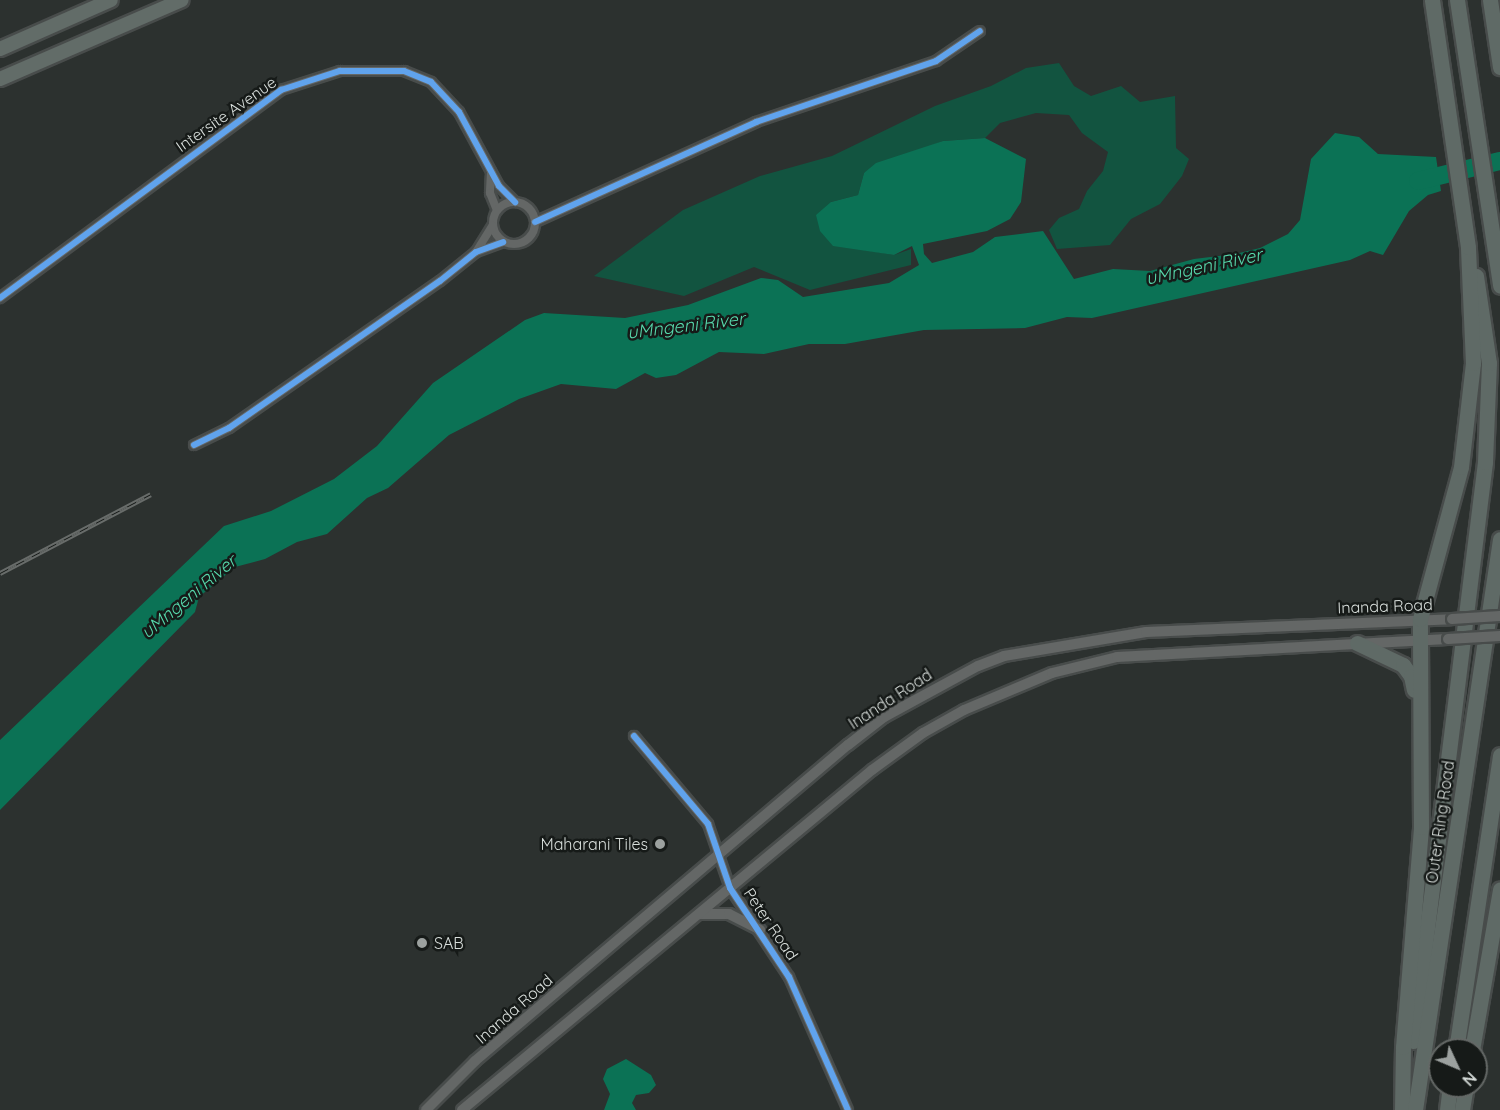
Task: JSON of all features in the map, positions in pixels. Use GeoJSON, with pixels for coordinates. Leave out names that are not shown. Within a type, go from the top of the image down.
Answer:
{"type":"FeatureCollection","features":[{"type":"Feature","properties":{"kind":"highway"},"geometry":{"type":"LineString","coordinates":[[0,50],[111,0]]}},
{"type":"Feature","properties":{"kind":"highway"},"geometry":{"type":"LineString","coordinates":[[0,79],[182,0]]}},
{"type":"Feature","properties":{"kind":"highway"},"geometry":{"type":"LineString","coordinates":[[1403,1110],[1485,462],[1489,363],[1468,247],[1432,0]]}},
{"type":"Feature","properties":{"kind":"highway"},"geometry":{"type":"LineString","coordinates":[[1457,0],[1500,286]]}},
{"type":"Feature","properties":{"kind":"highway"},"geometry":{"type":"LineString","coordinates":[[1490,0],[1500,67]]}},
{"type":"Feature","properties":{"kind":"highway"},"geometry":{"type":"LineString","coordinates":[[1403,1110],[1403,1047],[1421,826],[1420,619],[1461,467],[1473,363],[1477,298]]}},
{"type":"Feature","properties":{"kind":"highway","name":"Outer Ring Road"},"geometry":{"type":"LineString","coordinates":[[1415,1110],[1500,539]]}},
{"type":"Feature","properties":{"kind":"highway"},"geometry":{"type":"LineString","coordinates":[[1357,643],[1394,658],[1411,676],[1420,719]]}},
{"type":"Feature","properties":{"kind":"highway"},"geometry":{"type":"LineString","coordinates":[[1458,1038],[1500,755]]}},
{"type":"Feature","properties":{"kind":"highway"},"geometry":{"type":"LineString","coordinates":[[1474,1038],[1500,889]]}},
{"type":"Feature","properties":{"kind":"highway"},"geometry":{"type":"LineString","coordinates":[[1492,937],[1500,914]]}},
{"type":"Feature","properties":{"kind":"main road","name":"Inanda Road"},"geometry":{"type":"LineString","coordinates":[[426,1110],[475,1061],[719,852],[884,717],[978,666],[1004,656],[1146,632],[1500,616]]}},
{"type":"Feature","properties":{"kind":"main road"},"geometry":{"type":"LineString","coordinates":[[462,1110],[698,914],[923,732],[1006,690],[1052,673],[1117,657],[1500,636]]}},
{"type":"Feature","properties":{"kind":"main road"},"geometry":{"type":"LineString","coordinates":[[698,914],[729,914],[760,930]]}},
{"type":"Feature","properties":{"kind":"street"},"geometry":{"type":"LineString","coordinates":[[535,222],[726,134],[936,61],[980,31]]}},
{"type":"Feature","properties":{"kind":"street","name":"Intersite Avenue"},"geometry":{"type":"LineString","coordinates":[[0,298],[235,122],[281,90],[312,78],[374,69],[422,76],[459,112],[491,171],[515,202]]}},
{"type":"Feature","properties":{"kind":"street","name":"Intersite Avenue"},"geometry":{"type":"LineString","coordinates":[[491,171],[490,193],[496,210]]}},
{"type":"Feature","properties":{"kind":"street"},"geometry":{"type":"LineString","coordinates":[[194,445],[229,428],[440,281],[476,252],[503,242],[522,243],[531,235],[535,222],[526,206],[515,202],[496,210],[492,226],[476,252]]}},
{"type":"Feature","properties":{"kind":"street"},"geometry":{"type":"LineString","coordinates":[[492,226],[503,242]]}},
{"type":"Feature","properties":{"kind":"street","name":"Peter Road"},"geometry":{"type":"LineString","coordinates":[[634,736],[708,824],[730,888],[789,977],[848,1110]]}},
{"type":"Feature","properties":{"kind":"shaded area"},"geometry":{"type":"Polygon","coordinates":[[[1059,63],[1074,86],[1091,96],[1121,86],[1140,102],[1175,96],[1176,148],[1189,159],[1182,176],[1160,204],[1131,219],[1110,245],[1057,249],[1049,230],[1059,218],[1079,209],[1087,191],[1103,171],[1108,152],[1082,133],[1069,115],[1036,113],[1000,123],[985,138],[943,141],[864,173],[858,195],[831,202],[865,250],[894,255],[911,249],[911,265],[810,290],[754,267],[684,296],[594,276],[683,210],[760,176],[832,156],[935,106],[991,86],[1026,68],[1059,63]]]}},
{"type":"Feature","properties":{"kind":"water"},"geometry":{"type":"Polygon","coordinates":[[[1335,133],[1359,137],[1378,154],[1436,157],[1441,191],[1428,195],[1409,211],[1383,255],[1370,251],[1350,260],[1092,318],[1067,317],[1025,328],[924,330],[845,344],[809,344],[764,354],[719,352],[676,375],[656,378],[645,373],[616,389],[561,384],[519,399],[449,435],[388,488],[367,498],[327,534],[297,542],[265,559],[235,567],[199,597],[195,612],[0,810],[0,740],[224,526],[271,511],[334,479],[377,446],[433,383],[525,320],[544,313],[625,318],[688,305],[761,278],[778,280],[803,297],[889,283],[919,265],[912,246],[894,255],[833,246],[820,231],[816,215],[831,202],[858,195],[864,173],[876,163],[943,141],[985,138],[1026,159],[1021,202],[1010,219],[987,231],[923,244],[924,254],[932,263],[973,252],[995,237],[1043,231],[1074,279],[1113,269],[1150,271],[1194,259],[1235,254],[1260,248],[1288,234],[1300,220],[1311,159],[1335,133]]]}},
{"type":"Feature","properties":{"kind":"water"},"geometry":{"type":"Polygon","coordinates":[[[626,1059],[651,1075],[656,1085],[649,1093],[636,1095],[632,1103],[636,1110],[604,1110],[610,1094],[603,1079],[607,1069],[626,1059]]]}},
{"type":"Feature","properties":{"kind":"waterway","name":"uMngeni River"},"geometry":{"type":"LineString","coordinates":[[1418,181],[1500,161]]}},
{"type":"Feature","properties":{"kind":"railway"},"geometry":{"type":"LineString","coordinates":[[0,573],[151,494]]}},
{"type":"Feature","properties":{"kind":"cycle path"},"geometry":{"type":"LineString","coordinates":[[535,222],[756,122],[936,61],[980,31]]}},
{"type":"Feature","properties":{"kind":"cycle path"},"geometry":{"type":"LineString","coordinates":[[0,298],[281,90],[340,71],[404,71],[431,82],[459,112],[499,186],[515,202]]}},
{"type":"Feature","properties":{"kind":"cycle path"},"geometry":{"type":"LineString","coordinates":[[194,445],[229,428],[440,281],[476,252],[503,242]]}},
{"type":"Feature","properties":{"kind":"cycle path"},"geometry":{"type":"LineString","coordinates":[[634,736],[708,824],[730,888],[789,977],[848,1110]]}},
{"type":"Feature","properties":{"kind":"place","name":"Maharani Tiles"},"geometry":{"type":"Point","coordinates":[660,844]}},
{"type":"Feature","properties":{"kind":"place","name":"SAB"},"geometry":{"type":"Point","coordinates":[422,943]}}]}
